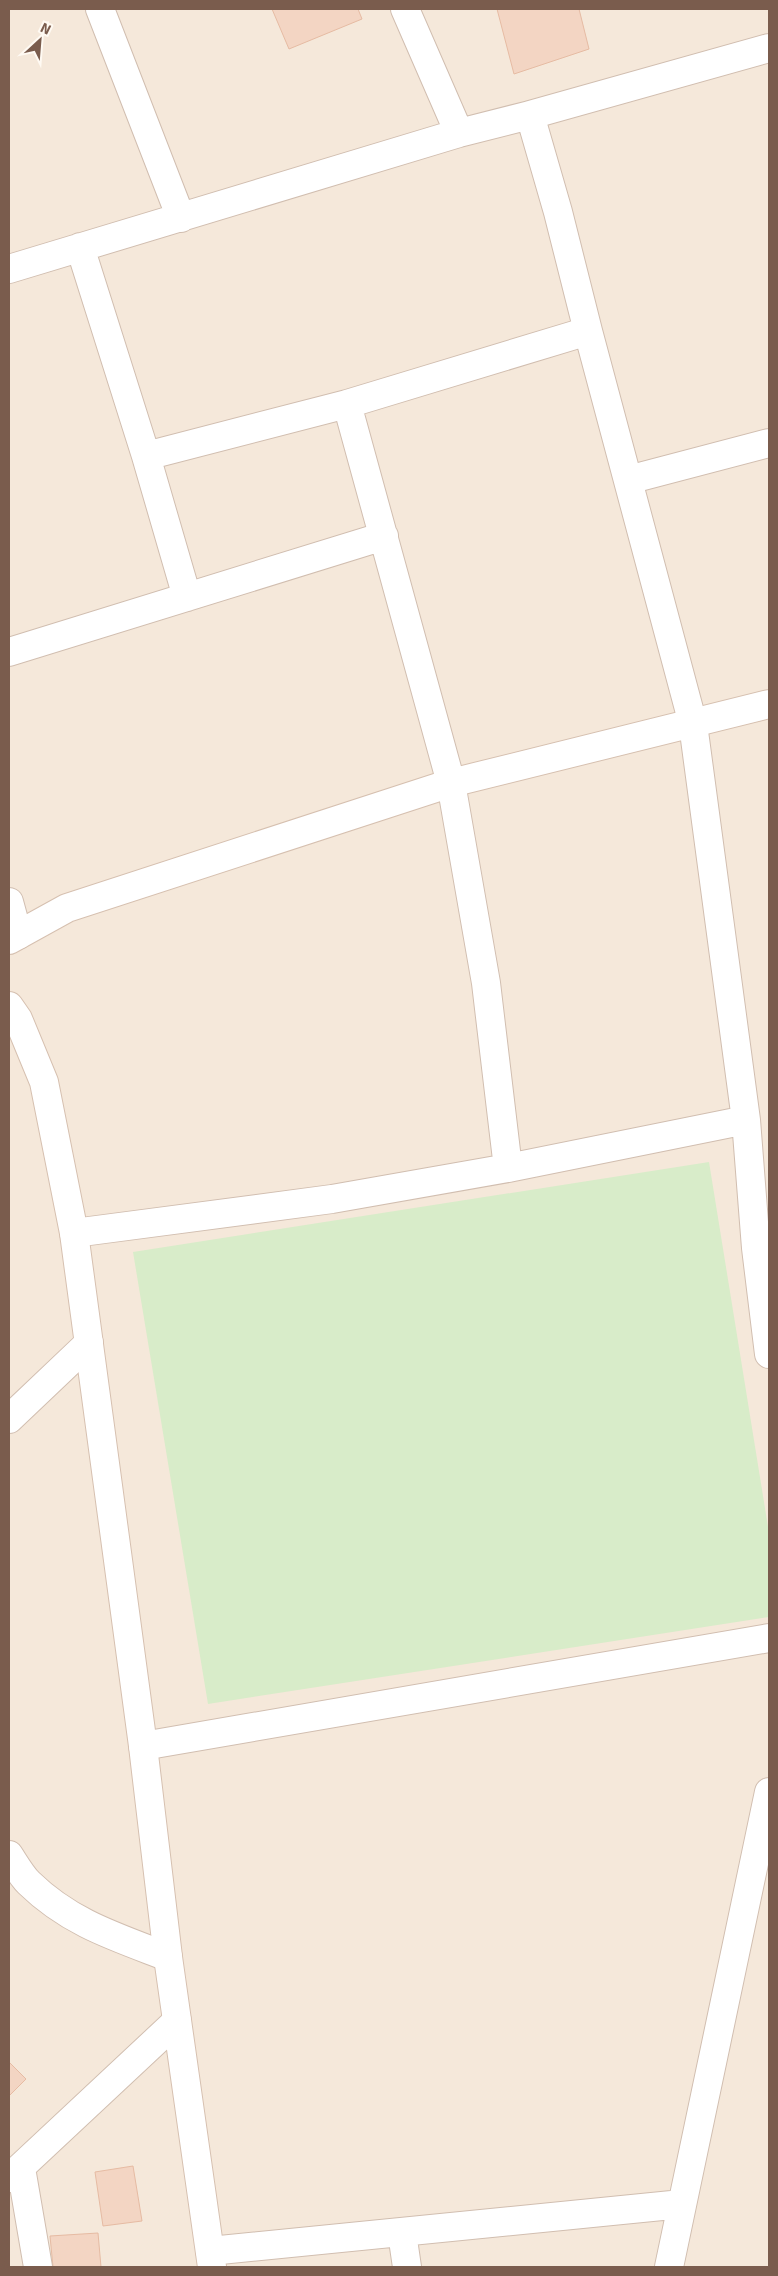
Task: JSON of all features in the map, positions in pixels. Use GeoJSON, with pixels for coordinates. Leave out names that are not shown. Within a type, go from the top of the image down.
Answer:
{"type":"FeatureCollection","features":[{"type":"Feature","properties":{"kind":"street"},"geometry":{"type":"LineString","coordinates":[[100,9],[181,218]]}},
{"type":"Feature","properties":{"kind":"street"},"geometry":{"type":"LineString","coordinates":[[405,9],[459,133]]}},
{"type":"Feature","properties":{"kind":"street"},"geometry":{"type":"LineString","coordinates":[[9,269],[459,133],[768,53]]}},
{"type":"Feature","properties":{"kind":"street"},"geometry":{"type":"LineString","coordinates":[[530,116],[558,212],[693,724],[763,1249],[769,1354]]}},
{"type":"Feature","properties":{"kind":"street"},"geometry":{"type":"LineString","coordinates":[[80,248],[146,456],[187,597]]}},
{"type":"Feature","properties":{"kind":"street"},"geometry":{"type":"LineString","coordinates":[[146,456],[346,404],[588,331]]}},
{"type":"Feature","properties":{"kind":"street"},"geometry":{"type":"LineString","coordinates":[[346,404],[452,783],[486,983],[508,1168]]}},
{"type":"Feature","properties":{"kind":"street"},"geometry":{"type":"LineString","coordinates":[[628,480],[769,443]]}},
{"type":"Feature","properties":{"kind":"street"},"geometry":{"type":"LineString","coordinates":[[9,652],[384,536]]}},
{"type":"Feature","properties":{"kind":"street"},"geometry":{"type":"LineString","coordinates":[[9,902],[13,937],[67,908],[452,783],[769,704]]}},
{"type":"Feature","properties":{"kind":"street"},"geometry":{"type":"LineString","coordinates":[[9,1006],[18,1019],[44,1082],[74,1233],[143,1746],[176,2021],[211,2259],[402,2233],[682,2204]]}},
{"type":"Feature","properties":{"kind":"street"},"geometry":{"type":"LineString","coordinates":[[74,1233],[332,1199],[508,1168],[746,1120]]}},
{"type":"Feature","properties":{"kind":"street"},"geometry":{"type":"LineString","coordinates":[[9,1419],[89,1344]]}},
{"type":"Feature","properties":{"kind":"street"},"geometry":{"type":"LineString","coordinates":[[143,1746],[769,1638]]}},
{"type":"Feature","properties":{"kind":"street"},"geometry":{"type":"LineString","coordinates":[[670,2267],[769,1792]]}},
{"type":"Feature","properties":{"kind":"street"},"geometry":{"type":"LineString","coordinates":[[9,1855],[28,1882],[60,1909],[89,1927],[168,1958]]}},
{"type":"Feature","properties":{"kind":"street"},"geometry":{"type":"LineString","coordinates":[[38,2267],[15,2173],[176,2021]]}},
{"type":"Feature","properties":{"kind":"street"},"geometry":{"type":"LineString","coordinates":[[402,2233],[407,2267]]}},
{"type":"Feature","properties":{"kind":"shaded area"},"geometry":{"type":"Polygon","coordinates":[[[9,9],[769,9],[769,2267],[9,2267],[9,9]]]}},
{"type":"Feature","properties":{"kind":"green space"},"geometry":{"type":"Polygon","coordinates":[[[709,1162],[769,1533],[769,1617],[208,1704],[133,1252],[709,1162]]]}},
{"type":"Feature","properties":{"kind":"building"},"geometry":{"type":"Polygon","coordinates":[[[272,9],[358,9],[362,19],[289,49],[272,9]]]}},
{"type":"Feature","properties":{"kind":"building"},"geometry":{"type":"Polygon","coordinates":[[[497,9],[579,9],[589,49],[514,74],[497,9]]]}},
{"type":"Feature","properties":{"kind":"building"},"geometry":{"type":"Polygon","coordinates":[[[9,2062],[26,2079],[9,2096],[9,2062]]]}},
{"type":"Feature","properties":{"kind":"building"},"geometry":{"type":"Polygon","coordinates":[[[133,2166],[142,2221],[103,2226],[95,2172],[133,2166]]]}},
{"type":"Feature","properties":{"kind":"building"},"geometry":{"type":"Polygon","coordinates":[[[98,2233],[101,2267],[53,2267],[50,2236],[98,2233]]]}}]}
